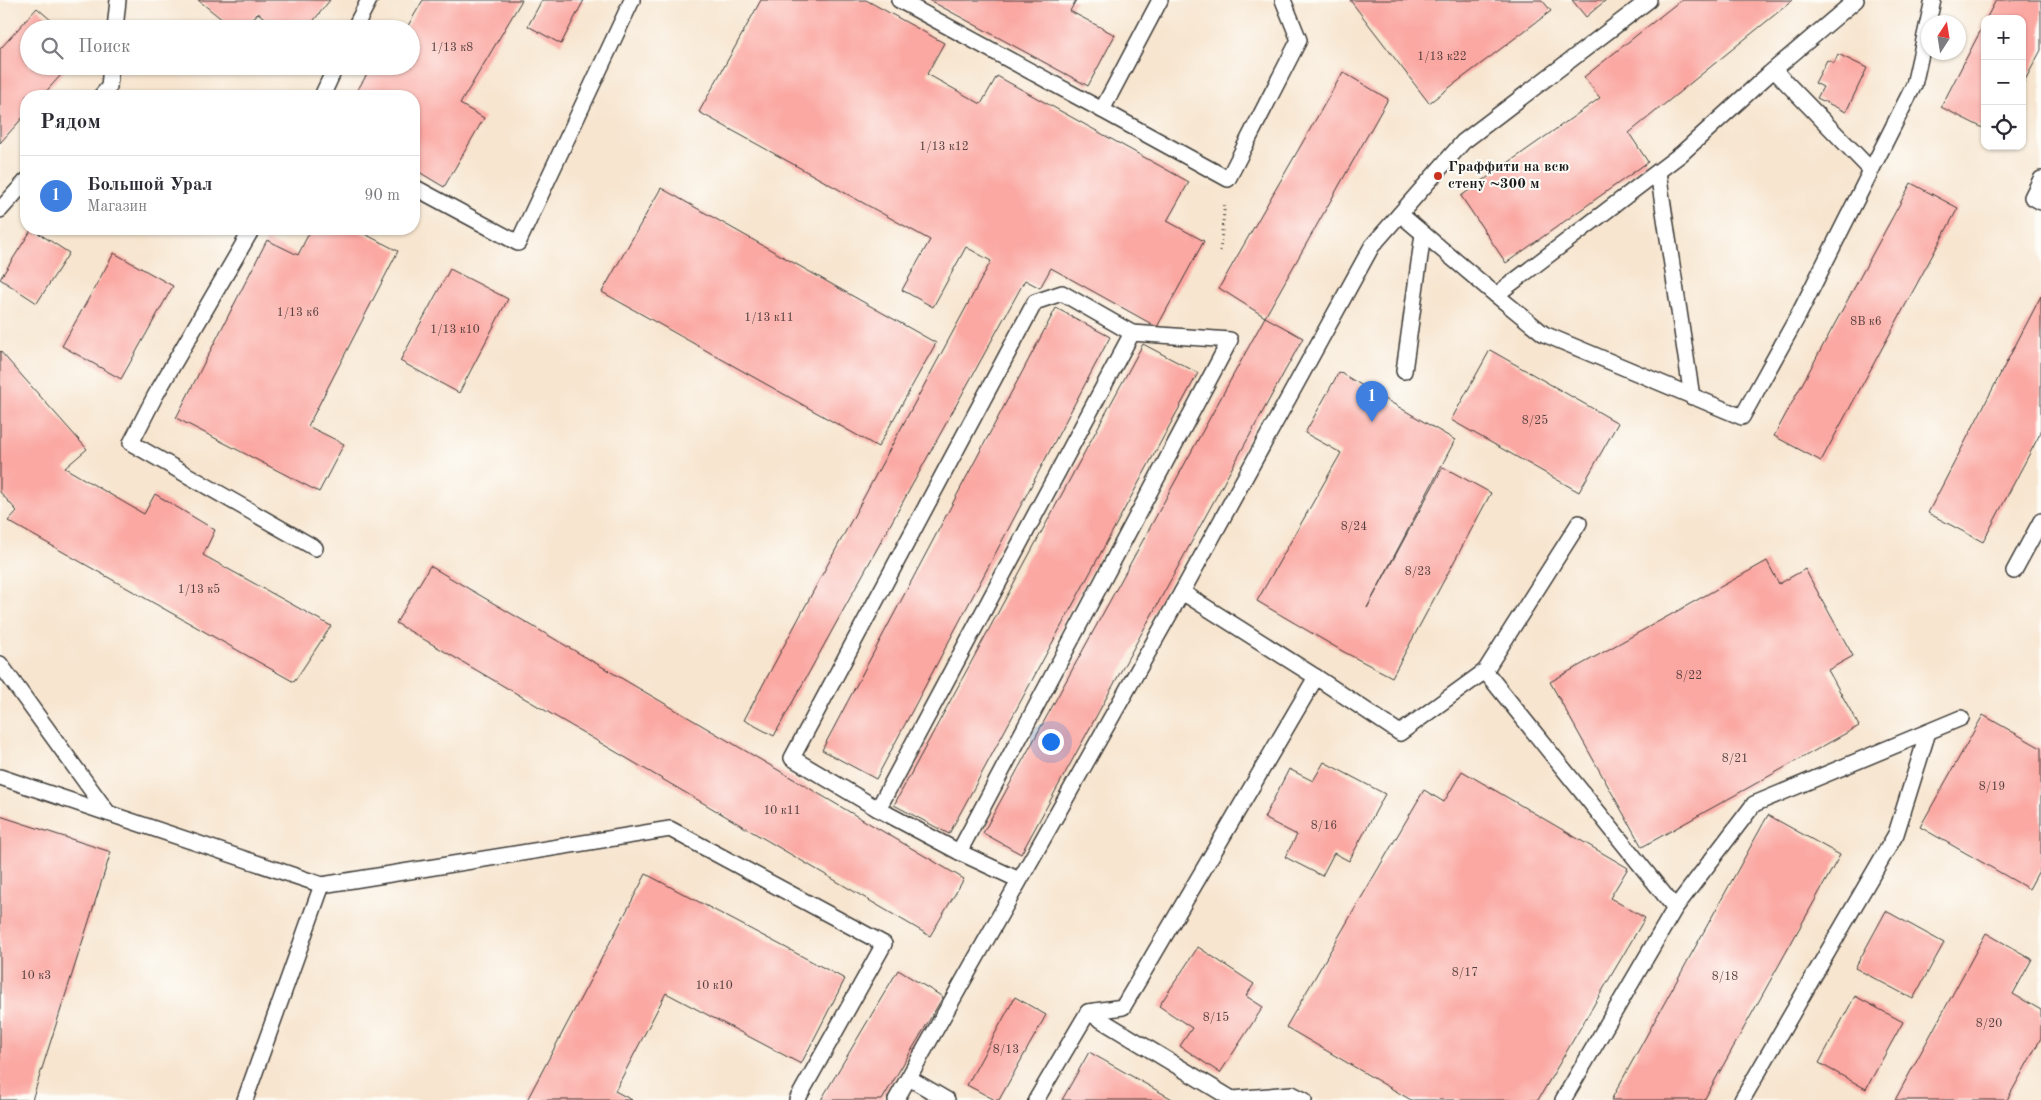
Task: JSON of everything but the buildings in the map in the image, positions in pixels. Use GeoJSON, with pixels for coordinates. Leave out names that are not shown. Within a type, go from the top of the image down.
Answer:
{"type":"FeatureCollection","features":[{"type":"Feature","properties":{"kind":"lane"},"geometry":{"type":"LineString","coordinates":[[116,20],[118,0]]}},
{"type":"Feature","properties":{"kind":"lane"},"geometry":{"type":"LineString","coordinates":[[359,20],[369,0]]}},
{"type":"Feature","properties":{"kind":"lane"},"geometry":{"type":"LineString","coordinates":[[420,189],[518,243],[632,0]]}},
{"type":"Feature","properties":{"kind":"lane"},"geometry":{"type":"LineString","coordinates":[[899,0],[1228,179],[1299,40],[1283,0]]}},
{"type":"Feature","properties":{"kind":"lane"},"geometry":{"type":"LineString","coordinates":[[1102,110],[1160,0]]}},
{"type":"Feature","properties":{"kind":"lane"},"geometry":{"type":"LineString","coordinates":[[896,1100],[1182,592],[1372,246],[1463,142],[1648,0]]}},
{"type":"Feature","properties":{"kind":"lane"},"geometry":{"type":"LineString","coordinates":[[1496,295],[1681,154],[1774,70],[1856,0]]}},
{"type":"Feature","properties":{"kind":"lane"},"geometry":{"type":"LineString","coordinates":[[1400,214],[1544,334],[1742,418],[1798,316],[1914,85],[1933,0]]}},
{"type":"Feature","properties":{"kind":"lane"},"geometry":{"type":"LineString","coordinates":[[1774,70],[1871,170]]}},
{"type":"Feature","properties":{"kind":"lane"},"geometry":{"type":"LineString","coordinates":[[106,90],[109,87],[110,75]]}},
{"type":"Feature","properties":{"kind":"lane"},"geometry":{"type":"LineString","coordinates":[[325,90],[332,75]]}},
{"type":"Feature","properties":{"kind":"lane"},"geometry":{"type":"LineString","coordinates":[[1658,172],[1692,397]]}},
{"type":"Feature","properties":{"kind":"lane"},"geometry":{"type":"LineString","coordinates":[[2041,179],[2032,197],[2041,202]]}},
{"type":"Feature","properties":{"kind":"lane"},"geometry":{"type":"LineString","coordinates":[[0,210],[20,188]]}},
{"type":"Feature","properties":{"kind":"lane"},"geometry":{"type":"LineString","coordinates":[[1404,371],[1424,234]]}},
{"type":"Feature","properties":{"kind":"lane"},"geometry":{"type":"LineString","coordinates":[[249,235],[155,396],[131,443],[315,548]]}},
{"type":"Feature","properties":{"kind":"lane"},"geometry":{"type":"LineString","coordinates":[[959,852],[1230,340],[1132,333],[1062,293],[1036,302],[792,758],[878,809],[959,852],[1019,880]]}},
{"type":"Feature","properties":{"kind":"lane"},"geometry":{"type":"LineString","coordinates":[[878,809],[1132,333]]}},
{"type":"Feature","properties":{"kind":"lane"},"geometry":{"type":"LineString","coordinates":[[2014,571],[2041,521]]}},
{"type":"Feature","properties":{"kind":"lane"},"geometry":{"type":"LineString","coordinates":[[1182,592],[1316,676],[1400,733],[1485,671],[1579,523]]}},
{"type":"Feature","properties":{"kind":"lane"},"geometry":{"type":"LineString","coordinates":[[0,664],[108,813]]}},
{"type":"Feature","properties":{"kind":"lane"},"geometry":{"type":"LineString","coordinates":[[1485,671],[1675,908]]}},
{"type":"Feature","properties":{"kind":"lane"},"geometry":{"type":"LineString","coordinates":[[1088,1012],[1123,1007],[1316,676]]}},
{"type":"Feature","properties":{"kind":"lane"},"geometry":{"type":"LineString","coordinates":[[1563,1100],[1675,908],[1754,804],[1961,718]]}},
{"type":"Feature","properties":{"kind":"lane"},"geometry":{"type":"LineString","coordinates":[[1742,1100],[1896,834],[1928,732]]}},
{"type":"Feature","properties":{"kind":"lane"},"geometry":{"type":"LineString","coordinates":[[0,777],[322,885],[670,829],[884,944],[797,1100]]}},
{"type":"Feature","properties":{"kind":"lane"},"geometry":{"type":"LineString","coordinates":[[246,1100],[322,885]]}},
{"type":"Feature","properties":{"kind":"lane"},"geometry":{"type":"LineString","coordinates":[[1088,1012],[1231,1099],[1292,1094],[1304,1100]]}},
{"type":"Feature","properties":{"kind":"lane"},"geometry":{"type":"LineString","coordinates":[[1036,1100],[1088,1012]]}},
{"type":"Feature","properties":{"kind":"lane"},"geometry":{"type":"LineString","coordinates":[[909,1078],[947,1100]]}},
{"type":"Feature","properties":{"kind":"path"},"geometry":{"type":"LineString","coordinates":[[1220,251],[1228,179]]}},
{"type":"Feature","properties":{"kind":"place","name":"Граффити на всю стену ~300 м"},"geometry":{"type":"Point","coordinates":[1438,176]}},
{"type":"Feature","properties":{"kind":"place","name":"Большой Урал"},"geometry":{"type":"Point","coordinates":[1372,422]}}]}
